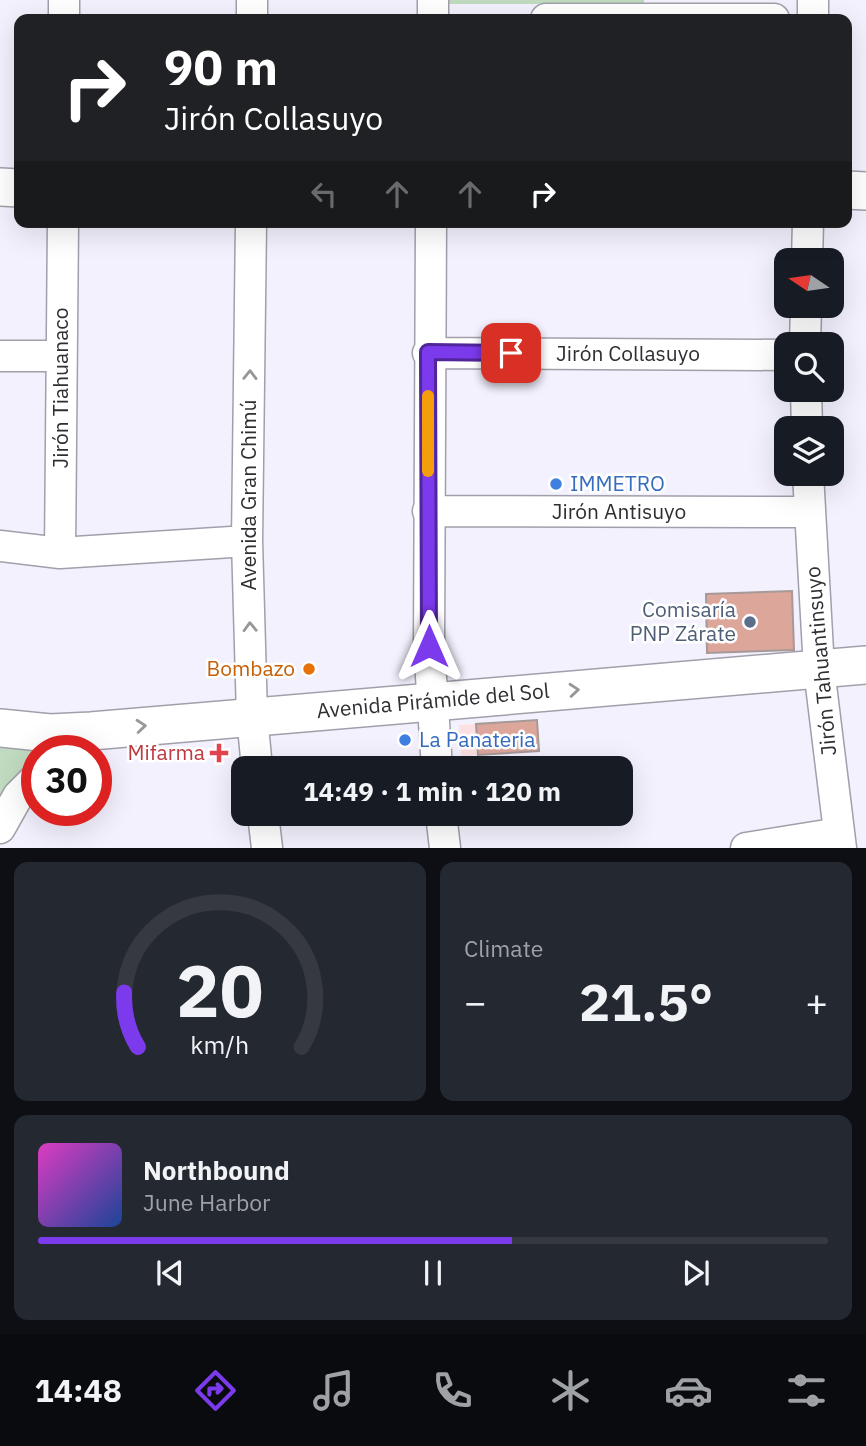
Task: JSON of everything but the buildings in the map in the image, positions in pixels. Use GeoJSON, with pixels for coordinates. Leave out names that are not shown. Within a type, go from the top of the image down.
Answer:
{"type":"FeatureCollection","features":[{"type":"Feature","properties":{"kind":"main road","name":"Avenida Pirámide del Sol"},"geometry":{"type":"LineString","coordinates":[[112,736],[252,716],[866,665]]}},
{"type":"Feature","properties":{"kind":"main road","name":"Avenida Pirámide del Sol"},"geometry":{"type":"LineString","coordinates":[[0,728],[57,735]]}},
{"type":"Feature","properties":{"kind":"street"},"geometry":{"type":"LineString","coordinates":[[600,14],[654,9],[714,14]]}},
{"type":"Feature","properties":{"kind":"street","name":"Jirón Tiahuanaco"},"geometry":{"type":"LineString","coordinates":[[60,553],[63,228]]}},
{"type":"Feature","properties":{"kind":"street","name":"Avenida Gran Chimú"},"geometry":{"type":"LineString","coordinates":[[251,228],[247,541],[252,716],[256,756]]}},
{"type":"Feature","properties":{"kind":"street"},"geometry":{"type":"LineString","coordinates":[[431,228],[428,511],[436,756]]}},
{"type":"Feature","properties":{"kind":"street"},"geometry":{"type":"LineString","coordinates":[[807,248],[808,228]]}},
{"type":"Feature","properties":{"kind":"street","name":"Jirón Collasuyo"},"geometry":{"type":"LineString","coordinates":[[428,352],[774,355]]}},
{"type":"Feature","properties":{"kind":"street"},"geometry":{"type":"LineString","coordinates":[[0,356],[61,356]]}},
{"type":"Feature","properties":{"kind":"street","name":"Jirón Tahuantinsuyo"},"geometry":{"type":"LineString","coordinates":[[808,486],[819,669],[840,841]]}},
{"type":"Feature","properties":{"kind":"street","name":"Jirón Antisuyo"},"geometry":{"type":"LineString","coordinates":[[428,511],[809,512]]}},
{"type":"Feature","properties":{"kind":"street"},"geometry":{"type":"LineString","coordinates":[[0,546],[60,553],[247,541]]}},
{"type":"Feature","properties":{"kind":"street"},"geometry":{"type":"LineString","coordinates":[[0,828],[21,794]]}},
{"type":"Feature","properties":{"kind":"street"},"geometry":{"type":"LineString","coordinates":[[264,826],[267,848]]}},
{"type":"Feature","properties":{"kind":"street"},"geometry":{"type":"LineString","coordinates":[[442,826],[445,848]]}},
{"type":"Feature","properties":{"kind":"street"},"geometry":{"type":"LineString","coordinates":[[747,848],[840,841]]}},
{"type":"Feature","properties":{"kind":"shaded area"},"geometry":{"type":"Polygon","coordinates":[[[537,720],[539,751],[461,756],[459,725],[537,720]]]}},
{"type":"Feature","properties":{"kind":"green space"},"geometry":{"type":"Polygon","coordinates":[[[444,0],[644,0],[644,4],[444,4],[444,0]]]}},
{"type":"Feature","properties":{"kind":"green space"},"geometry":{"type":"Polygon","coordinates":[[[0,745],[21,749],[21,772],[0,799],[0,745]]]}},
{"type":"Feature","properties":{"kind":"slow traffic"},"geometry":{"type":"LineString","coordinates":[[428,396],[428,471]]}},
{"type":"Feature","properties":{"kind":"place","name":"IMMETRO"},"geometry":{"type":"Point","coordinates":[556,484]}},
{"type":"Feature","properties":{"kind":"place","name":"Comisaría PNP Zárate"},"geometry":{"type":"Point","coordinates":[750,622]}},
{"type":"Feature","properties":{"kind":"place","name":"Bombazo"},"geometry":{"type":"Point","coordinates":[309,669]}},
{"type":"Feature","properties":{"kind":"place","name":"La Panateria"},"geometry":{"type":"Point","coordinates":[405,740]}},
{"type":"Feature","properties":{"kind":"place","name":"Mifarma"},"geometry":{"type":"Point","coordinates":[219,753]}},
{"type":"Feature","properties":{"kind":"route"},"geometry":{"type":"LineString","coordinates":[[429,646],[428,352],[511,353]]}}]}
